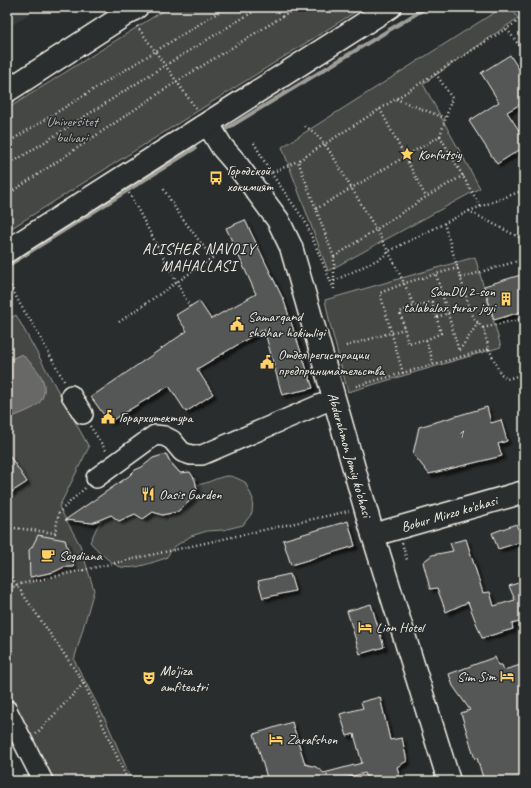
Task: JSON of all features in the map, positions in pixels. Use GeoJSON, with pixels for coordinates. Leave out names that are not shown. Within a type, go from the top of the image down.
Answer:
{"type":"FeatureCollection","features":[{"type":"Feature","properties":{"kind":"main road"},"geometry":{"type":"LineString","coordinates":[[7,251],[200,119],[390,7]]}},
{"type":"Feature","properties":{"kind":"main road"},"geometry":{"type":"LineString","coordinates":[[7,91],[133,12]]}},
{"type":"Feature","properties":{"kind":"main road","name":"Abdurahmon Jomiy ko'chasi"},"geometry":{"type":"LineString","coordinates":[[200,119],[235,162],[278,220],[291,247],[373,535],[449,781]]}},
{"type":"Feature","properties":{"kind":"main road","name":"Bobur Mirzo ko'chasi"},"geometry":{"type":"LineString","coordinates":[[373,535],[524,492]]}},
{"type":"Feature","properties":{"kind":"street"},"geometry":{"type":"LineString","coordinates":[[71,395],[83,414]]}},
{"type":"Feature","properties":{"kind":"street"},"geometry":{"type":"LineString","coordinates":[[96,478],[155,436],[164,436],[172,440],[182,452],[191,455],[202,455],[335,399]]}},
{"type":"Feature","properties":{"kind":"street"},"geometry":{"type":"LineString","coordinates":[[7,710],[43,781]]}},
{"type":"Feature","properties":{"kind":"path"},"geometry":{"type":"LineString","coordinates":[[7,143],[227,7]]}},
{"type":"Feature","properties":{"kind":"path"},"geometry":{"type":"LineString","coordinates":[[7,166],[164,66],[261,7]]}},
{"type":"Feature","properties":{"kind":"path"},"geometry":{"type":"LineString","coordinates":[[7,195],[176,82],[298,7]]}},
{"type":"Feature","properties":{"kind":"path"},"geometry":{"type":"LineString","coordinates":[[271,173],[298,161],[507,29],[523,18],[516,7]]}},
{"type":"Feature","properties":{"kind":"path"},"geometry":{"type":"LineString","coordinates":[[133,12],[154,52],[197,110],[200,119]]}},
{"type":"Feature","properties":{"kind":"path"},"geometry":{"type":"LineString","coordinates":[[507,29],[524,52]]}},
{"type":"Feature","properties":{"kind":"path"},"geometry":{"type":"LineString","coordinates":[[316,209],[440,136],[452,98],[436,74]]}},
{"type":"Feature","properties":{"kind":"path"},"geometry":{"type":"LineString","coordinates":[[396,99],[446,118]]}},
{"type":"Feature","properties":{"kind":"path"},"geometry":{"type":"LineString","coordinates":[[380,109],[426,197]]}},
{"type":"Feature","properties":{"kind":"path"},"geometry":{"type":"LineString","coordinates":[[305,126],[324,144],[376,229],[405,283],[414,306]]}},
{"type":"Feature","properties":{"kind":"path"},"geometry":{"type":"LineString","coordinates":[[440,136],[464,175],[480,206]]}},
{"type":"Feature","properties":{"kind":"path"},"geometry":{"type":"LineString","coordinates":[[254,143],[271,173],[305,221],[334,289],[334,257],[298,161]]}},
{"type":"Feature","properties":{"kind":"path"},"geometry":{"type":"LineString","coordinates":[[334,257],[426,197],[464,175]]}},
{"type":"Feature","properties":{"kind":"path"},"geometry":{"type":"LineString","coordinates":[[119,322],[212,258],[177,211],[163,188]]}},
{"type":"Feature","properties":{"kind":"path"},"geometry":{"type":"LineString","coordinates":[[334,281],[383,257],[389,251],[469,211],[524,190]]}},
{"type":"Feature","properties":{"kind":"path"},"geometry":{"type":"LineString","coordinates":[[131,196],[190,307]]}},
{"type":"Feature","properties":{"kind":"path"},"geometry":{"type":"LineString","coordinates":[[469,211],[524,240]]}},
{"type":"Feature","properties":{"kind":"path"},"geometry":{"type":"LineString","coordinates":[[444,224],[469,306],[478,323],[483,328],[489,349],[500,373],[507,379],[524,374]]}},
{"type":"Feature","properties":{"kind":"path"},"geometry":{"type":"LineString","coordinates":[[461,278],[524,258]]}},
{"type":"Feature","properties":{"kind":"path"},"geometry":{"type":"LineString","coordinates":[[403,373],[380,293],[405,283],[458,268]]}},
{"type":"Feature","properties":{"kind":"path"},"geometry":{"type":"LineString","coordinates":[[436,274],[461,357]]}},
{"type":"Feature","properties":{"kind":"path"},"geometry":{"type":"LineString","coordinates":[[7,279],[71,395]]}},
{"type":"Feature","properties":{"kind":"path"},"geometry":{"type":"LineString","coordinates":[[432,302],[437,317],[441,334],[426,340],[408,343],[400,312],[414,306],[432,302]]}},
{"type":"Feature","properties":{"kind":"path"},"geometry":{"type":"LineString","coordinates":[[437,317],[469,306]]}},
{"type":"Feature","properties":{"kind":"path"},"geometry":{"type":"LineString","coordinates":[[483,328],[524,318]]}},
{"type":"Feature","properties":{"kind":"path"},"geometry":{"type":"LineString","coordinates":[[459,350],[478,323]]}},
{"type":"Feature","properties":{"kind":"path"},"geometry":{"type":"LineString","coordinates":[[346,346],[404,329]]}},
{"type":"Feature","properties":{"kind":"path"},"geometry":{"type":"LineString","coordinates":[[426,340],[434,365]]}},
{"type":"Feature","properties":{"kind":"path"},"geometry":{"type":"LineString","coordinates":[[356,386],[489,349]]}},
{"type":"Feature","properties":{"kind":"path"},"geometry":{"type":"LineString","coordinates":[[83,414],[114,464]]}},
{"type":"Feature","properties":{"kind":"path"},"geometry":{"type":"LineString","coordinates":[[7,527],[55,532],[59,512],[96,478]]}},
{"type":"Feature","properties":{"kind":"path"},"geometry":{"type":"LineString","coordinates":[[7,592],[16,585],[366,507]]}},
{"type":"Feature","properties":{"kind":"path"},"geometry":{"type":"LineString","coordinates":[[402,542],[406,560]]}},
{"type":"Feature","properties":{"kind":"path"},"geometry":{"type":"LineString","coordinates":[[7,571],[84,683],[128,781]]}},
{"type":"Feature","properties":{"kind":"path"},"geometry":{"type":"LineString","coordinates":[[25,746],[84,683]]}},
{"type":"Feature","properties":{"kind":"shaded area"},"geometry":{"type":"Polygon","coordinates":[[[7,7],[40,7],[9,27],[7,24],[7,7]]]}},
{"type":"Feature","properties":{"kind":"shaded area"},"geometry":{"type":"Polygon","coordinates":[[[22,354],[42,378],[44,384],[43,396],[35,407],[7,420],[7,361],[22,354]]]}},
{"type":"Feature","properties":{"kind":"green space","name":"Universitet bulvari"},"geometry":{"type":"Polygon","coordinates":[[[169,7],[363,7],[7,231],[7,109],[169,7]]]}},
{"type":"Feature","properties":{"kind":"green space"},"geometry":{"type":"Polygon","coordinates":[[[503,7],[510,7],[518,18],[423,84],[480,188],[328,271],[282,147],[503,7]]]}},
{"type":"Feature","properties":{"kind":"green space"},"geometry":{"type":"Polygon","coordinates":[[[475,257],[501,347],[348,392],[325,300],[475,257]]]}},
{"type":"Feature","properties":{"kind":"green space"},"geometry":{"type":"Polygon","coordinates":[[[16,315],[89,447],[59,507],[80,545],[94,590],[74,660],[107,723],[132,781],[43,781],[7,708],[7,320],[16,315]]]}},
{"type":"Feature","properties":{"kind":"green space"},"geometry":{"type":"Polygon","coordinates":[[[166,454],[182,475],[194,484],[198,485],[206,483],[224,476],[235,477],[245,482],[253,499],[252,513],[243,525],[223,530],[207,531],[191,536],[174,547],[166,558],[138,567],[126,568],[117,566],[96,549],[90,542],[97,527],[110,507],[166,454]]]}},
{"type":"Feature","properties":{"kind":"building"},"geometry":{"type":"Polygon","coordinates":[[[510,55],[524,77],[524,102],[507,112],[524,138],[524,147],[497,164],[469,121],[499,102],[481,73],[510,55]]]}},
{"type":"Feature","properties":{"kind":"building","name":"Samarqand shahar hokimligi"},"geometry":{"type":"Polygon","coordinates":[[[245,220],[284,301],[313,388],[282,395],[264,329],[197,369],[213,394],[186,412],[169,386],[109,422],[91,397],[187,331],[176,315],[199,301],[211,319],[256,294],[226,228],[245,220]]]}},
{"type":"Feature","properties":{"kind":"building","name":"SamDU 2-son talabalar turar joyi"},"geometry":{"type":"Polygon","coordinates":[[[524,274],[524,311],[494,320],[484,286],[524,274]]]}},
{"type":"Feature","properties":{"kind":"building"},"geometry":{"type":"Polygon","coordinates":[[[487,407],[491,423],[501,420],[507,441],[498,444],[502,456],[429,474],[413,454],[419,427],[487,407]]]}},
{"type":"Feature","properties":{"kind":"building"},"geometry":{"type":"Polygon","coordinates":[[[7,452],[27,482],[7,495],[7,452]]]}},
{"type":"Feature","properties":{"kind":"building","name":"Oasis Garden"},"geometry":{"type":"Polygon","coordinates":[[[166,454],[170,462],[180,473],[190,472],[195,480],[197,489],[192,499],[177,512],[162,515],[153,512],[143,519],[135,514],[119,521],[111,515],[92,523],[65,520],[153,458],[166,454]]]}},
{"type":"Feature","properties":{"kind":"building"},"geometry":{"type":"Polygon","coordinates":[[[348,521],[355,546],[291,565],[283,540],[348,521]]]}},
{"type":"Feature","properties":{"kind":"building"},"geometry":{"type":"Polygon","coordinates":[[[516,524],[518,529],[524,527],[524,541],[498,549],[492,533],[516,524]]]}},
{"type":"Feature","properties":{"kind":"building"},"geometry":{"type":"Polygon","coordinates":[[[38,535],[65,540],[74,567],[64,567],[54,572],[30,577],[29,550],[38,535]]]}},
{"type":"Feature","properties":{"kind":"building"},"geometry":{"type":"Polygon","coordinates":[[[466,539],[483,593],[490,592],[494,606],[515,600],[509,586],[524,581],[524,622],[512,624],[513,629],[482,638],[468,602],[446,612],[437,588],[430,589],[423,562],[432,555],[453,551],[450,543],[466,539]]]}},
{"type":"Feature","properties":{"kind":"building"},"geometry":{"type":"Polygon","coordinates":[[[290,574],[295,591],[263,598],[258,581],[290,574]]]}},
{"type":"Feature","properties":{"kind":"building","name":"Lion Hotel"},"geometry":{"type":"Polygon","coordinates":[[[371,604],[384,647],[360,654],[347,611],[371,604]]]}},
{"type":"Feature","properties":{"kind":"building"},"geometry":{"type":"Polygon","coordinates":[[[495,657],[498,665],[502,665],[504,670],[524,664],[524,748],[520,749],[524,759],[524,781],[484,781],[477,758],[475,759],[461,713],[470,710],[453,686],[449,674],[495,657]]]}},
{"type":"Feature","properties":{"kind":"building","name":"Zarafshon"},"geometry":{"type":"Polygon","coordinates":[[[380,697],[390,740],[402,738],[407,761],[397,767],[401,781],[368,781],[365,773],[335,781],[268,781],[254,734],[292,722],[305,764],[316,767],[324,773],[362,763],[354,734],[347,736],[340,714],[363,708],[361,702],[380,697]]]}},
{"type":"Feature","properties":{"kind":"waterway"},"geometry":{"type":"LineString","coordinates":[[226,129],[427,7]]}},
{"type":"Feature","properties":{"kind":"waterway"},"geometry":{"type":"LineString","coordinates":[[7,266],[195,148]]}},
{"type":"Feature","properties":{"kind":"place","name":"Konfutsiy"},"geometry":{"type":"Point","coordinates":[407,154]}},
{"type":"Feature","properties":{"kind":"place","name":"Городской хокимият"},"geometry":{"type":"Point","coordinates":[216,178]}},
{"type":"Feature","properties":{"kind":"place","name":"SamDU 2-son talabalar turar joyi"},"geometry":{"type":"Point","coordinates":[506,299]}},
{"type":"Feature","properties":{"kind":"place","name":"Samarqand shahar hokimligi"},"geometry":{"type":"Point","coordinates":[237,324]}},
{"type":"Feature","properties":{"kind":"place","name":"Отдел регистрации предпринимательства"},"geometry":{"type":"Point","coordinates":[267,362]}},
{"type":"Feature","properties":{"kind":"place","name":"Горархитектура"},"geometry":{"type":"Point","coordinates":[108,417]}},
{"type":"Feature","properties":{"kind":"place","name":"Oasis Garden"},"geometry":{"type":"Point","coordinates":[148,494]}},
{"type":"Feature","properties":{"kind":"place","name":"Sogdiana"},"geometry":{"type":"Point","coordinates":[48,555]}},
{"type":"Feature","properties":{"kind":"place","name":"Lion Hotel"},"geometry":{"type":"Point","coordinates":[365,627]}},
{"type":"Feature","properties":{"kind":"place","name":"Sim Sim"},"geometry":{"type":"Point","coordinates":[507,676]}},
{"type":"Feature","properties":{"kind":"place","name":"Mo'jiza amfiteatri"},"geometry":{"type":"Point","coordinates":[149,678]}},
{"type":"Feature","properties":{"kind":"place","name":"Zarafshon"},"geometry":{"type":"Point","coordinates":[276,739]}},
{"type":"Feature","properties":{"kind":"district","name":"ALISHER NAVOIY MAHALLASI"},"geometry":{"type":"Point","coordinates":[199,258]}}]}
